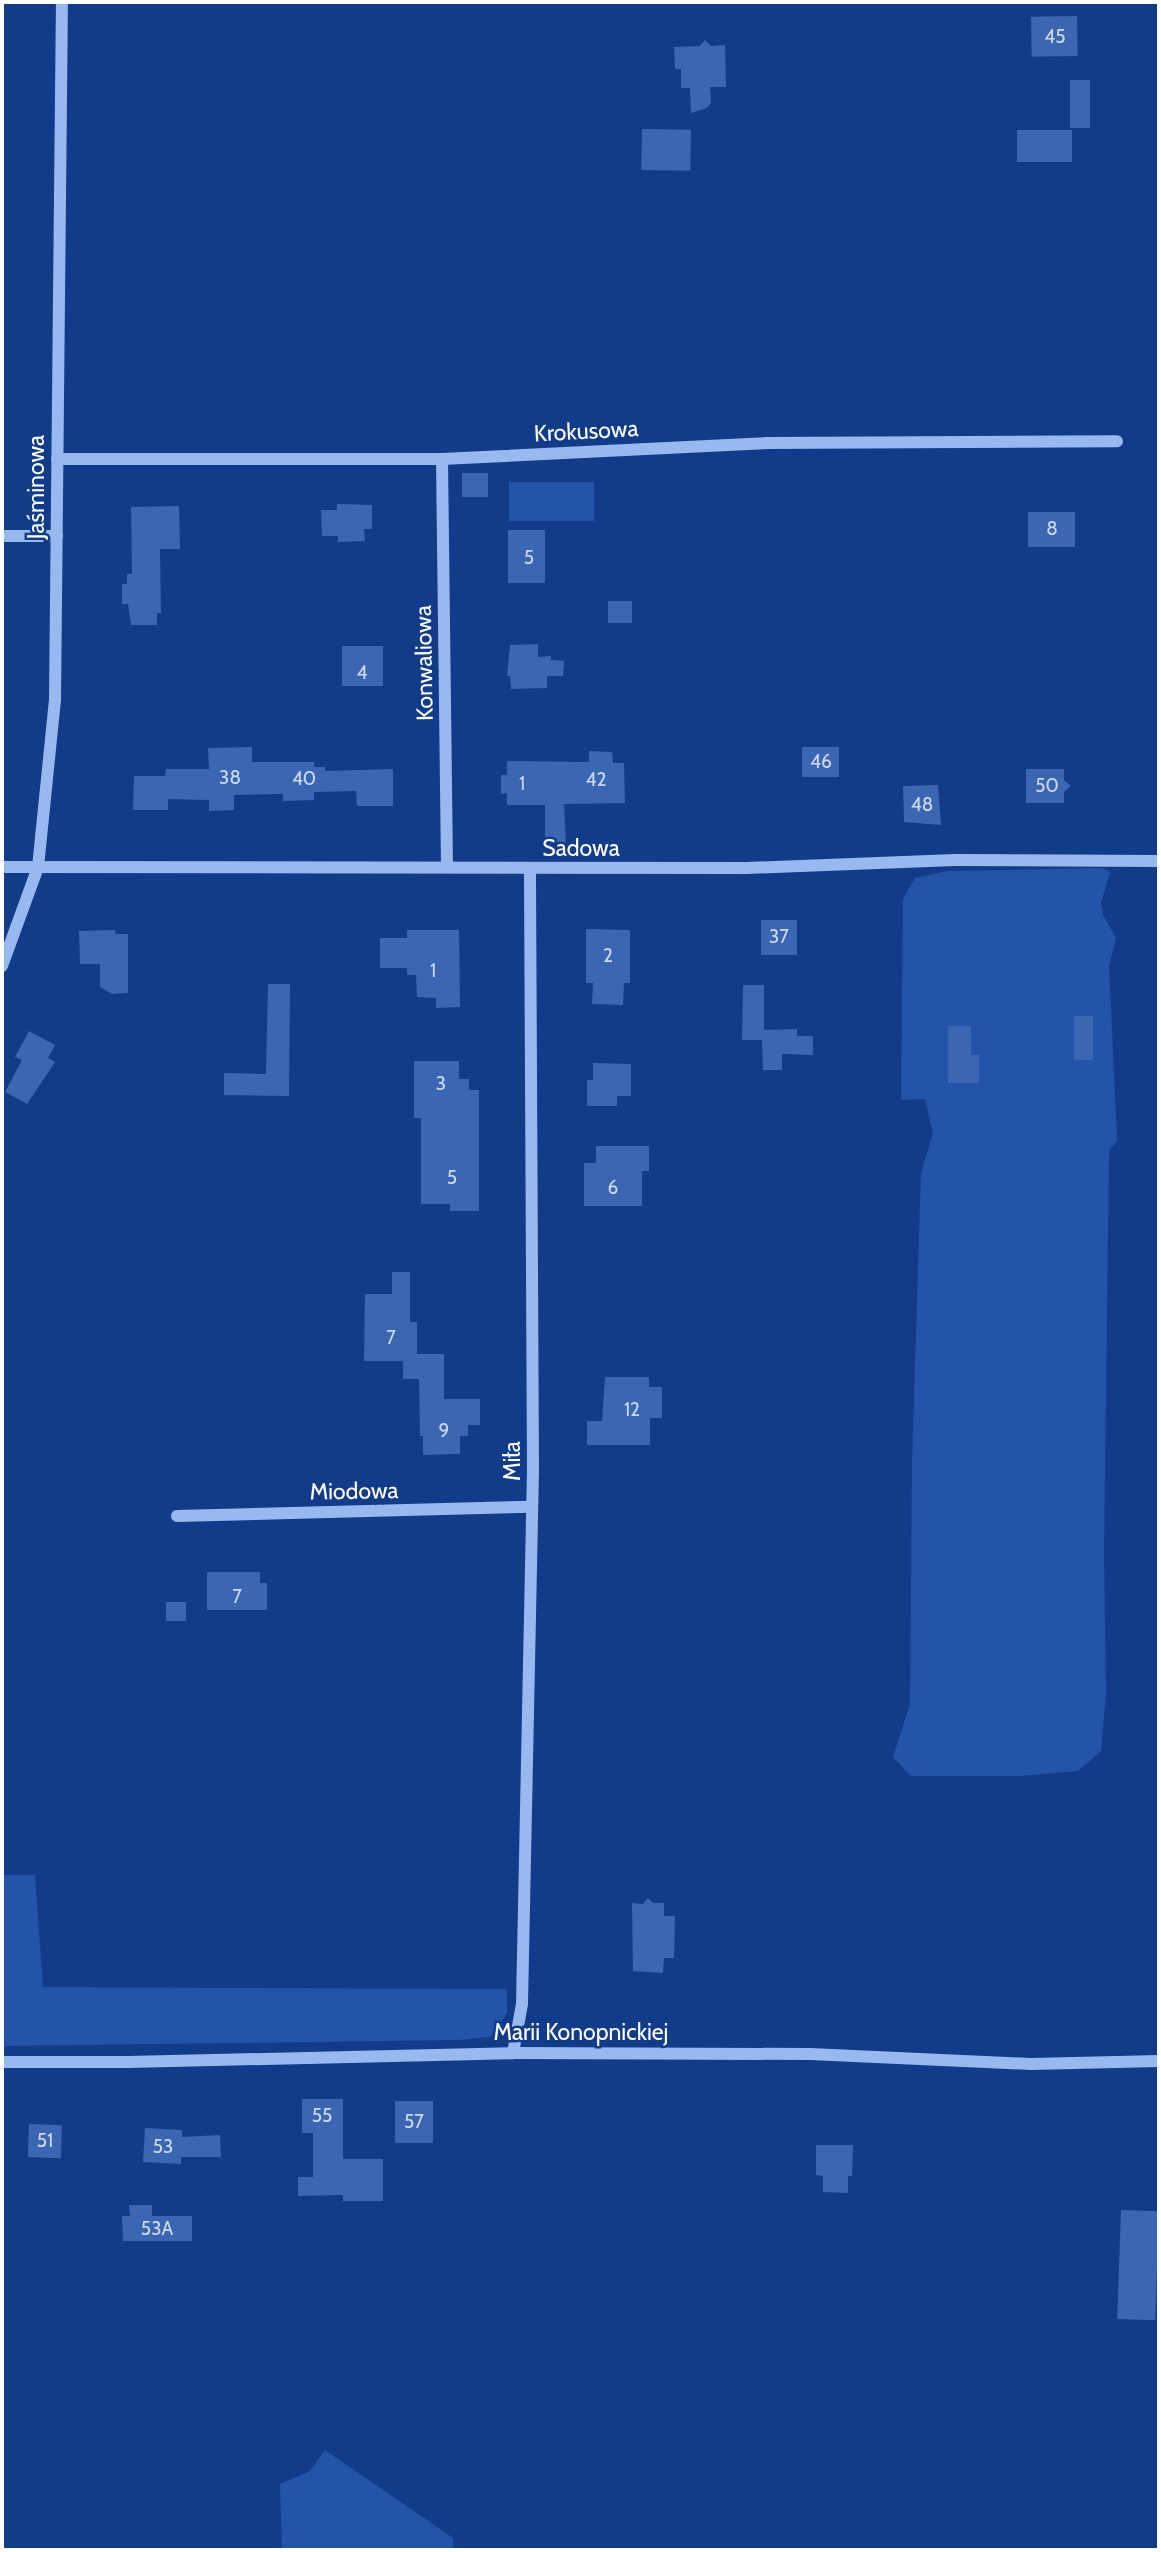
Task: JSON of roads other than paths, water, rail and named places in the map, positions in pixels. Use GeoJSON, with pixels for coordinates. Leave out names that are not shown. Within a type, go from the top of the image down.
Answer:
{"type":"FeatureCollection","features":[{"type":"Feature","properties":{"kind":"street","name":"Jaśminowa"},"geometry":{"type":"LineString","coordinates":[[2,966],[38,867],[55,700],[62,2]]}},
{"type":"Feature","properties":{"kind":"street","name":"Krokusowa"},"geometry":{"type":"LineString","coordinates":[[57,459],[442,459],[766,443],[1117,441]]}},
{"type":"Feature","properties":{"kind":"street","name":"Konwaliowa"},"geometry":{"type":"LineString","coordinates":[[442,459],[447,867]]}},
{"type":"Feature","properties":{"kind":"street"},"geometry":{"type":"LineString","coordinates":[[2,536],[57,536]]}},
{"type":"Feature","properties":{"kind":"street","name":"Sadowa"},"geometry":{"type":"LineString","coordinates":[[2,867],[747,868],[955,860],[1159,861]]}},
{"type":"Feature","properties":{"kind":"street","name":"Miła"},"geometry":{"type":"LineString","coordinates":[[513,2053],[522,2004],[532,1507],[530,869]]}},
{"type":"Feature","properties":{"kind":"street","name":"Miodowa"},"geometry":{"type":"LineString","coordinates":[[177,1516],[532,1507]]}},
{"type":"Feature","properties":{"kind":"street","name":"Marii Konopnickiej"},"geometry":{"type":"LineString","coordinates":[[2,2062],[128,2063],[513,2053],[810,2054],[1031,2064],[1159,2061]]}}]}
